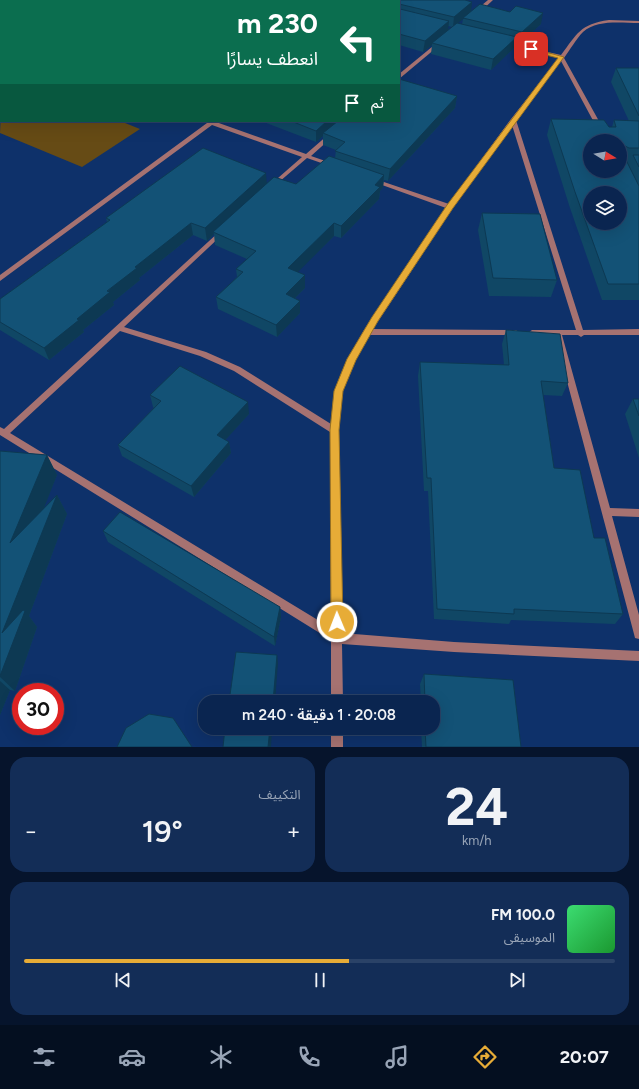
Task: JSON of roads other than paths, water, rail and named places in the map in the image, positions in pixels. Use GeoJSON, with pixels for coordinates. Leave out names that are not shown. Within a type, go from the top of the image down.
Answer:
{"type":"FeatureCollection","features":[{"type":"Feature","properties":{"kind":"street"},"geometry":{"type":"LineString","coordinates":[[473,15],[491,0]]}},
{"type":"Feature","properties":{"kind":"street"},"geometry":{"type":"LineString","coordinates":[[337,695],[338,638],[334,430],[339,391],[352,359],[367,332],[450,207],[513,120],[582,31],[595,23],[619,21],[639,22]]}},
{"type":"Feature","properties":{"kind":"street"},"geometry":{"type":"LineString","coordinates":[[400,76],[443,40]]}},
{"type":"Feature","properties":{"kind":"street"},"geometry":{"type":"LineString","coordinates":[[500,42],[561,57],[603,134]]}},
{"type":"Feature","properties":{"kind":"street"},"geometry":{"type":"LineString","coordinates":[[513,120],[581,334]]}},
{"type":"Feature","properties":{"kind":"street"},"geometry":{"type":"LineString","coordinates":[[0,279],[211,122],[341,169]]}},
{"type":"Feature","properties":{"kind":"street"},"geometry":{"type":"LineString","coordinates":[[264,194],[305,156],[346,122]]}},
{"type":"Feature","properties":{"kind":"street"},"geometry":{"type":"LineString","coordinates":[[363,176],[450,207]]}},
{"type":"Feature","properties":{"kind":"street"},"geometry":{"type":"LineString","coordinates":[[229,226],[2,432],[338,638],[454,647],[639,656]]}},
{"type":"Feature","properties":{"kind":"street"},"geometry":{"type":"LineString","coordinates":[[118,328],[203,354],[237,369],[334,430]]}},
{"type":"Feature","properties":{"kind":"street"},"geometry":{"type":"LineString","coordinates":[[367,332],[581,334],[639,332]]}},
{"type":"Feature","properties":{"kind":"street"},"geometry":{"type":"LineString","coordinates":[[558,333],[639,634]]}},
{"type":"Feature","properties":{"kind":"street"},"geometry":{"type":"LineString","coordinates":[[606,512],[639,513]]}},
{"type":"Feature","properties":{"kind":"street"},"geometry":{"type":"LineString","coordinates":[[337,735],[337,747]]}}]}
